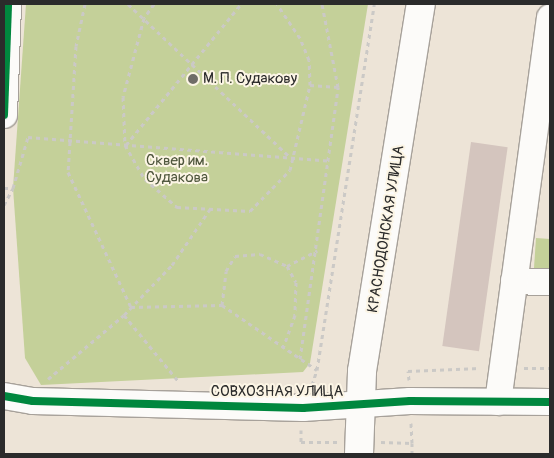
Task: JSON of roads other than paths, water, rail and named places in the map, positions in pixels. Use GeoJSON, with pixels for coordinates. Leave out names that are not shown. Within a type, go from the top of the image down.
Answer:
{"type":"FeatureCollection","features":[{"type":"Feature","properties":{"kind":"main road","name":"КРАСНОДОНСКАЯ УЛИЦА"},"geometry":{"type":"LineString","coordinates":[[359,454],[362,371],[421,4]]}},
{"type":"Feature","properties":{"kind":"street"},"geometry":{"type":"LineString","coordinates":[[4,115],[8,4]]}},
{"type":"Feature","properties":{"kind":"street"},"geometry":{"type":"LineString","coordinates":[[498,402],[550,17]]}},
{"type":"Feature","properties":{"kind":"street"},"geometry":{"type":"LineString","coordinates":[[514,281],[550,282]]}},
{"type":"Feature","properties":{"kind":"street","name":"СОВХОЗНАЯ УЛИЦА"},"geometry":{"type":"LineString","coordinates":[[4,396],[33,401],[303,408],[410,401],[550,402]]}},
{"type":"Feature","properties":{"kind":"place","name":"М. П. Судакову"},"geometry":{"type":"Point","coordinates":[193,79]}},
{"type":"Feature","properties":{"kind":"park label","name":"Сквер им. Судакова"},"geometry":{"type":"Point","coordinates":[177,168]}}]}
